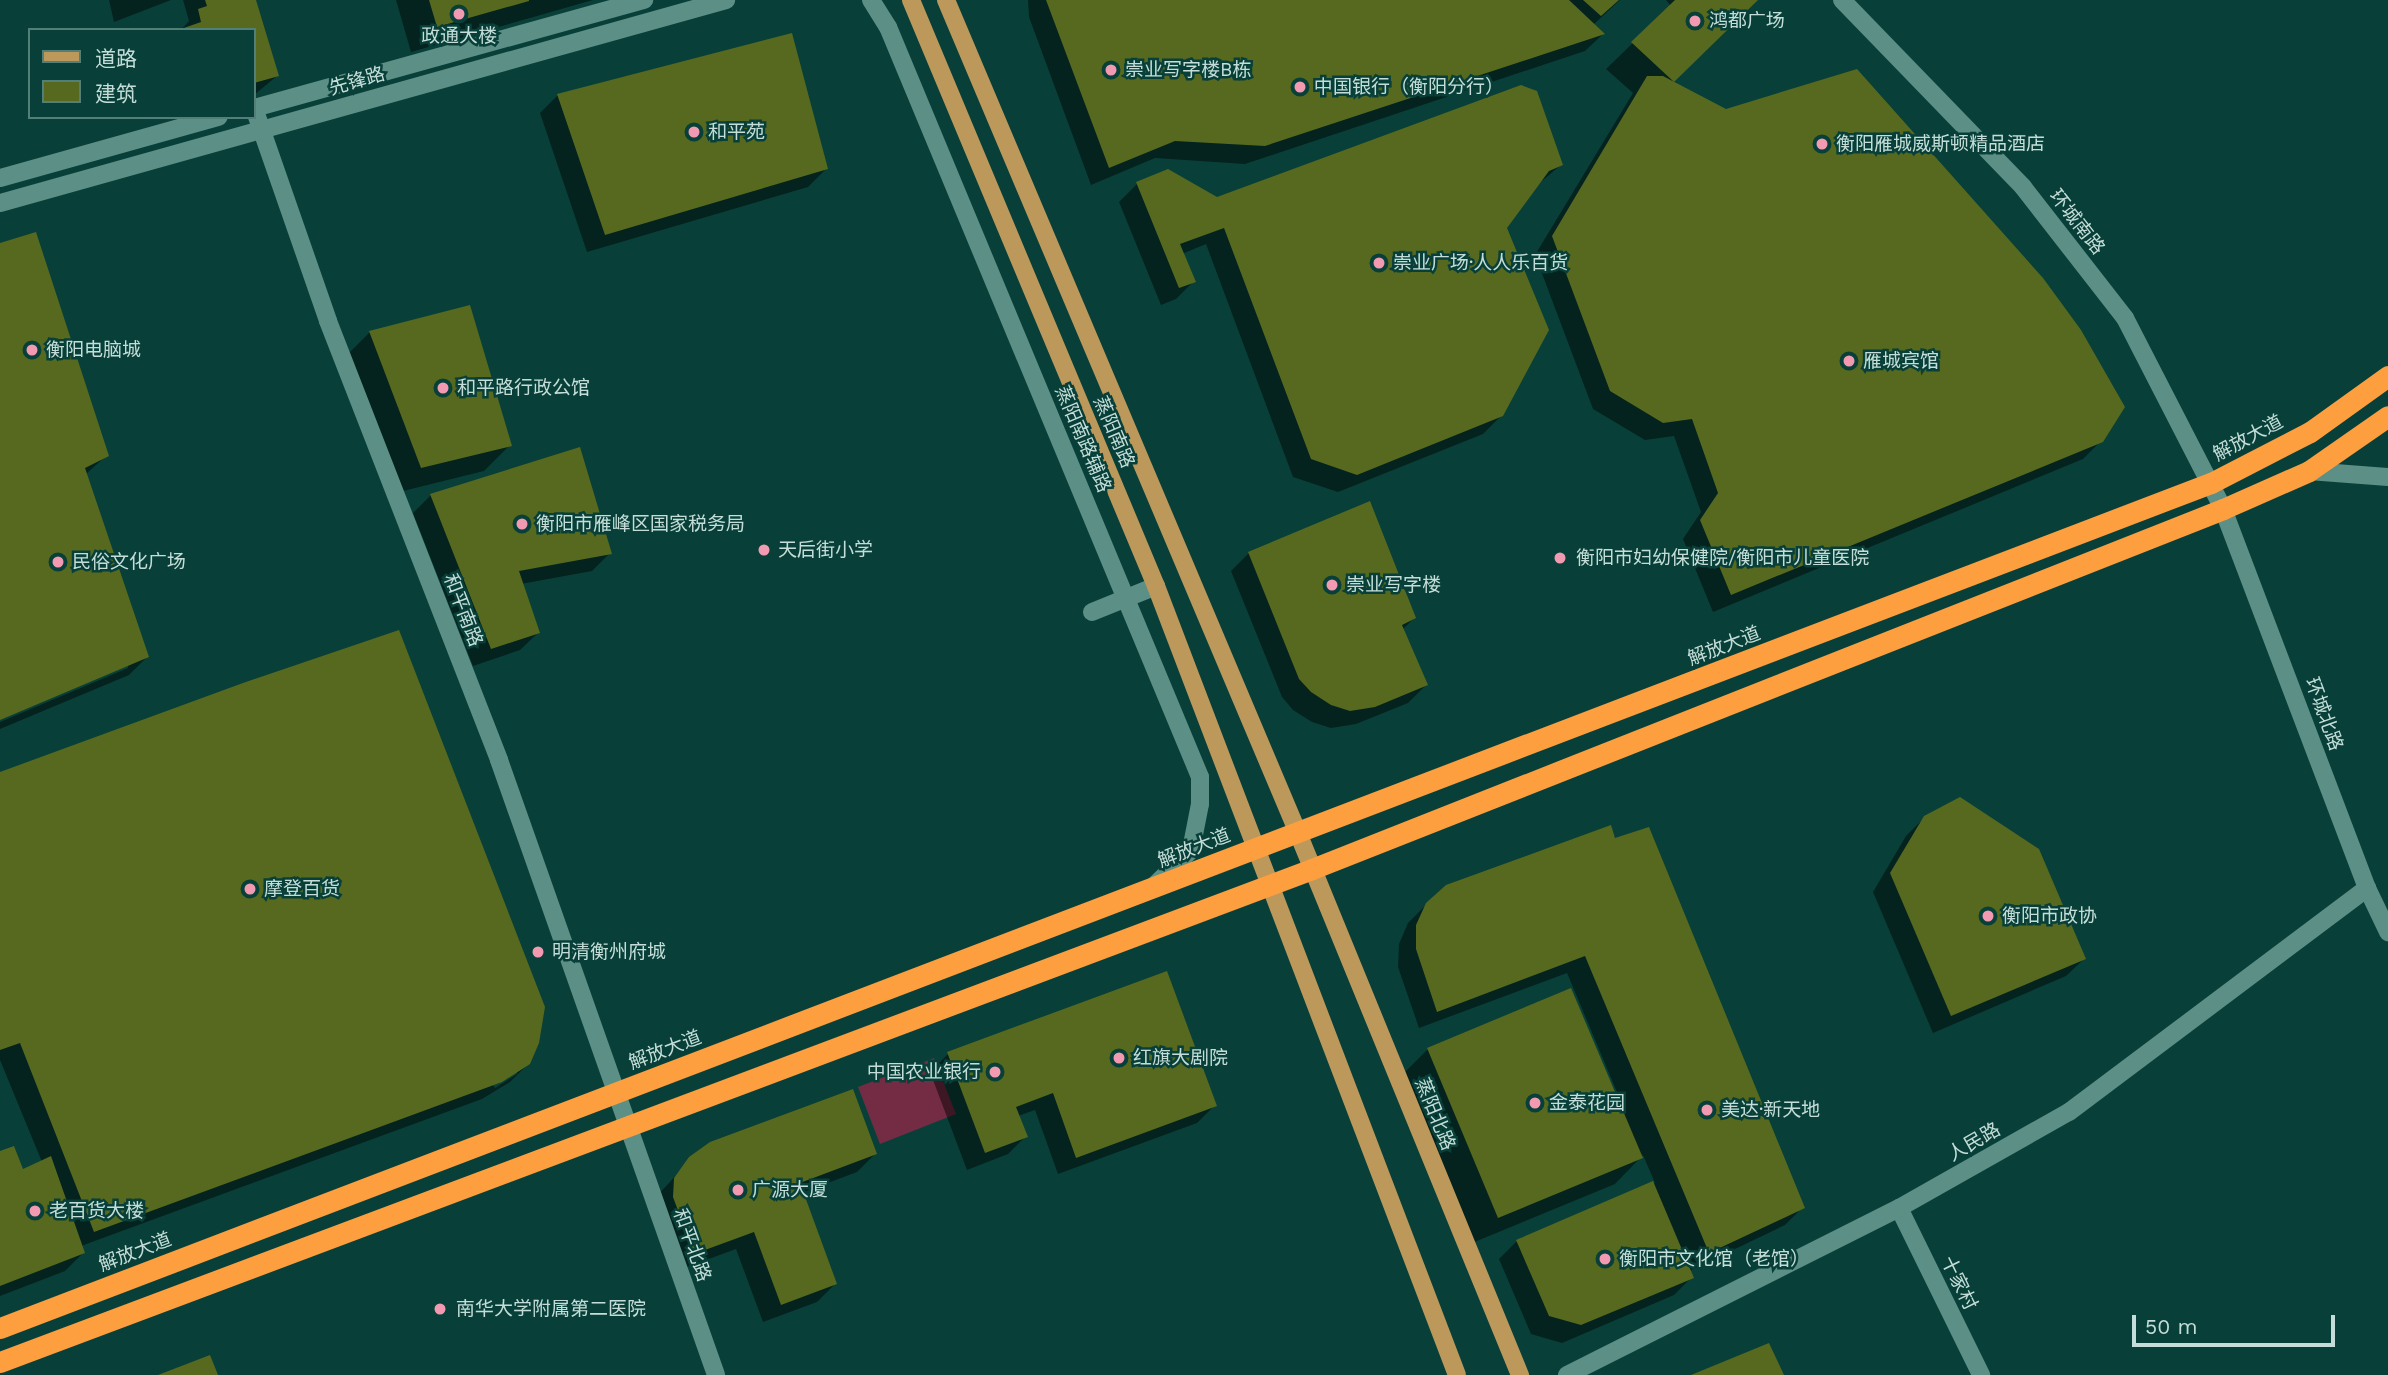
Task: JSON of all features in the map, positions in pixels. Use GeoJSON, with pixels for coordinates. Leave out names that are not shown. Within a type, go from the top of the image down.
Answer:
{"type":"FeatureCollection","features":[{"type":"Feature","properties":{"kind":"highway","name":"解放大道"},"geometry":{"type":"LineString","coordinates":[[0,1328],[2211,484],[2310,432],[2388,376]]}},
{"type":"Feature","properties":{"kind":"highway"},"geometry":{"type":"LineString","coordinates":[[0,1362],[1312,869],[2223,509],[2309,471],[2388,416]]}},
{"type":"Feature","properties":{"kind":"main road","name":"蒸阳南路"},"geometry":{"type":"LineString","coordinates":[[911,0],[1156,586],[1269,885]]}},
{"type":"Feature","properties":{"kind":"main road","name":"蒸阳南路"},"geometry":{"type":"LineString","coordinates":[[946,0],[1312,869]]}},
{"type":"Feature","properties":{"kind":"main road","name":"蒸阳北路"},"geometry":{"type":"LineString","coordinates":[[1312,869],[1520,1375]]}},
{"type":"Feature","properties":{"kind":"main road"},"geometry":{"type":"LineString","coordinates":[[1269,885],[1457,1375]]}},
{"type":"Feature","properties":{"kind":"street","name":"先锋路"},"geometry":{"type":"LineString","coordinates":[[256,107],[644,0]]}},
{"type":"Feature","properties":{"kind":"street","name":"先锋路"},"geometry":{"type":"LineString","coordinates":[[0,203],[726,0]]}},
{"type":"Feature","properties":{"kind":"street","name":"蒸阳南路辅路"},"geometry":{"type":"LineString","coordinates":[[872,0],[888,27],[1200,777],[1200,804],[1191,850],[1150,889]]}},
{"type":"Feature","properties":{"kind":"street","name":"环城南路"},"geometry":{"type":"LineString","coordinates":[[1842,0],[2023,187],[2126,318],[2223,509]]}},
{"type":"Feature","properties":{"kind":"street","name":"和平南路"},"geometry":{"type":"LineString","coordinates":[[256,114],[328,321],[499,760],[628,1128]]}},
{"type":"Feature","properties":{"kind":"street"},"geometry":{"type":"LineString","coordinates":[[0,178],[212,119]]}},
{"type":"Feature","properties":{"kind":"street"},"geometry":{"type":"LineString","coordinates":[[2309,471],[2388,477]]}},
{"type":"Feature","properties":{"kind":"street","name":"环城北路"},"geometry":{"type":"LineString","coordinates":[[2223,509],[2367,888],[2388,932]]}},
{"type":"Feature","properties":{"kind":"street"},"geometry":{"type":"LineString","coordinates":[[1092,612],[1156,586]]}},
{"type":"Feature","properties":{"kind":"street","name":"人民路"},"geometry":{"type":"LineString","coordinates":[[1567,1375],[1899,1208],[2069,1112],[2367,888]]}},
{"type":"Feature","properties":{"kind":"street","name":"和平北路"},"geometry":{"type":"LineString","coordinates":[[628,1128],[716,1375]]}},
{"type":"Feature","properties":{"kind":"street","name":"十家村"},"geometry":{"type":"LineString","coordinates":[[1899,1208],[1981,1375]]}},
{"type":"Feature","properties":{"kind":"shaded area"},"geometry":{"type":"Polygon","coordinates":[[[934,1058],[956,1114],[880,1144],[858,1087],[934,1058]]]}},
{"type":"Feature","properties":{"kind":"building"},"geometry":{"type":"Polygon","coordinates":[[[205,0],[256,0],[279,76],[256,82],[256,28],[184,28],[201,22],[198,9],[207,6],[205,0]]]}},
{"type":"Feature","properties":{"kind":"building","name":"政通大楼"},"geometry":{"type":"Polygon","coordinates":[[[429,0],[529,0],[529,1],[437,27],[429,0]]]}},
{"type":"Feature","properties":{"kind":"building","name":"中国银行（衡阳分行）"},"geometry":{"type":"Polygon","coordinates":[[[1046,0],[1569,0],[1605,34],[1265,146],[1175,141],[1109,168],[1046,0]]]}},
{"type":"Feature","properties":{"kind":"building"},"geometry":{"type":"Polygon","coordinates":[[[1583,0],[1619,0],[1601,16],[1583,0]]]}},
{"type":"Feature","properties":{"kind":"building","name":"鸿都广场"},"geometry":{"type":"Polygon","coordinates":[[[1675,0],[1758,0],[1674,82],[1631,42],[1675,0]]]}},
{"type":"Feature","properties":{"kind":"building","name":"和平苑"},"geometry":{"type":"Polygon","coordinates":[[[792,33],[828,169],[605,235],[557,94],[792,33]]]}},
{"type":"Feature","properties":{"kind":"building","name":"雁城宾馆"},"geometry":{"type":"Polygon","coordinates":[[[1857,69],[2043,278],[2081,330],[2125,407],[2103,442],[1731,595],[1700,520],[1718,493],[1692,419],[1663,423],[1610,391],[1552,236],[1647,76],[1663,76],[1726,109],[1857,69]]]}},
{"type":"Feature","properties":{"kind":"building","name":"崇业广场·人人乐百货"},"geometry":{"type":"Polygon","coordinates":[[[1521,85],[1537,91],[1563,165],[1549,171],[1507,228],[1549,330],[1503,416],[1357,475],[1311,459],[1224,228],[1180,244],[1196,282],[1179,288],[1136,182],[1168,169],[1217,197],[1521,85]]]}},
{"type":"Feature","properties":{"kind":"building","name":"民俗文化广场"},"geometry":{"type":"Polygon","coordinates":[[[36,232],[109,456],[85,468],[149,657],[0,720],[0,243],[36,232]]]}},
{"type":"Feature","properties":{"kind":"building","name":"和平路行政公馆"},"geometry":{"type":"Polygon","coordinates":[[[470,305],[512,446],[421,468],[369,331],[470,305]]]}},
{"type":"Feature","properties":{"kind":"building","name":"衡阳市雁峰区国家税务局"},"geometry":{"type":"Polygon","coordinates":[[[580,447],[612,554],[519,571],[540,633],[491,649],[430,494],[580,447]]]}},
{"type":"Feature","properties":{"kind":"building","name":"崇业写字楼"},"geometry":{"type":"Polygon","coordinates":[[[1370,501],[1416,618],[1402,625],[1428,685],[1375,707],[1350,711],[1331,705],[1311,692],[1299,679],[1248,552],[1370,501]]]}},
{"type":"Feature","properties":{"kind":"building","name":"摩登百货"},"geometry":{"type":"Polygon","coordinates":[[[399,630],[545,1007],[539,1043],[530,1064],[502,1082],[94,1232],[20,1043],[0,1050],[0,772],[243,683],[399,630]]]}},
{"type":"Feature","properties":{"kind":"building","name":"衡阳市政协"},"geometry":{"type":"Polygon","coordinates":[[[1960,797],[2039,849],[2086,959],[1951,1016],[1890,873],[1924,816],[1960,797]]]}},
{"type":"Feature","properties":{"kind":"building","name":"美达·新天地"},"geometry":{"type":"Polygon","coordinates":[[[1611,825],[1615,838],[1649,827],[1805,1208],[1709,1253],[1585,956],[1437,1012],[1416,949],[1416,925],[1426,903],[1446,885],[1611,825]]]}},
{"type":"Feature","properties":{"kind":"building","name":"红旗大剧院"},"geometry":{"type":"Polygon","coordinates":[[[1167,971],[1217,1106],[1076,1158],[1053,1093],[1016,1107],[1028,1137],[985,1153],[947,1052],[1167,971]]]}},
{"type":"Feature","properties":{"kind":"building","name":"金泰花园"},"geometry":{"type":"Polygon","coordinates":[[[1571,988],[1643,1158],[1498,1218],[1427,1048],[1571,988]]]}},
{"type":"Feature","properties":{"kind":"building","name":"广源大厦"},"geometry":{"type":"Polygon","coordinates":[[[853,1089],[877,1154],[800,1183],[837,1284],[781,1305],[754,1232],[694,1254],[673,1197],[674,1178],[689,1157],[710,1142],[853,1089]]]}},
{"type":"Feature","properties":{"kind":"building","name":"老百货大楼"},"geometry":{"type":"Polygon","coordinates":[[[14,1146],[23,1169],[51,1156],[85,1253],[0,1286],[0,1151],[14,1146]]]}},
{"type":"Feature","properties":{"kind":"building","name":"衡阳市文化馆（老馆）"},"geometry":{"type":"Polygon","coordinates":[[[1653,1181],[1694,1278],[1581,1325],[1549,1316],[1516,1240],[1653,1181]]]}},
{"type":"Feature","properties":{"kind":"building"},"geometry":{"type":"Polygon","coordinates":[[[1769,1343],[1784,1375],[1691,1375],[1769,1343]]]}},
{"type":"Feature","properties":{"kind":"building"},"geometry":{"type":"Polygon","coordinates":[[[210,1355],[218,1375],[158,1375],[210,1355]]]}},
{"type":"Feature","properties":{"kind":"place","name":"政通大楼"},"geometry":{"type":"Point","coordinates":[459,14]}},
{"type":"Feature","properties":{"kind":"place","name":"鸿都广场"},"geometry":{"type":"Point","coordinates":[1695,21]}},
{"type":"Feature","properties":{"kind":"place","name":"崇业写字楼B栋"},"geometry":{"type":"Point","coordinates":[1111,70]}},
{"type":"Feature","properties":{"kind":"place","name":"中国银行（衡阳分行）"},"geometry":{"type":"Point","coordinates":[1300,87]}},
{"type":"Feature","properties":{"kind":"place","name":"和平苑"},"geometry":{"type":"Point","coordinates":[694,132]}},
{"type":"Feature","properties":{"kind":"place","name":"衡阳雁城威斯顿精品酒店"},"geometry":{"type":"Point","coordinates":[1822,144]}},
{"type":"Feature","properties":{"kind":"place","name":"崇业广场·人人乐百货"},"geometry":{"type":"Point","coordinates":[1379,263]}},
{"type":"Feature","properties":{"kind":"place","name":"衡阳电脑城"},"geometry":{"type":"Point","coordinates":[32,350]}},
{"type":"Feature","properties":{"kind":"place","name":"雁城宾馆"},"geometry":{"type":"Point","coordinates":[1849,361]}},
{"type":"Feature","properties":{"kind":"place","name":"和平路行政公馆"},"geometry":{"type":"Point","coordinates":[443,388]}},
{"type":"Feature","properties":{"kind":"place","name":"衡阳市雁峰区国家税务局"},"geometry":{"type":"Point","coordinates":[522,524]}},
{"type":"Feature","properties":{"kind":"place","name":"天后街小学"},"geometry":{"type":"Point","coordinates":[764,550]}},
{"type":"Feature","properties":{"kind":"place","name":"衡阳市妇幼保健院/衡阳市儿童医院"},"geometry":{"type":"Point","coordinates":[1560,558]}},
{"type":"Feature","properties":{"kind":"place","name":"民俗文化广场"},"geometry":{"type":"Point","coordinates":[58,562]}},
{"type":"Feature","properties":{"kind":"place","name":"崇业写字楼"},"geometry":{"type":"Point","coordinates":[1332,585]}},
{"type":"Feature","properties":{"kind":"place","name":"摩登百货"},"geometry":{"type":"Point","coordinates":[250,889]}},
{"type":"Feature","properties":{"kind":"place","name":"衡阳市政协"},"geometry":{"type":"Point","coordinates":[1988,916]}},
{"type":"Feature","properties":{"kind":"place","name":"明清衡州府城"},"geometry":{"type":"Point","coordinates":[538,952]}},
{"type":"Feature","properties":{"kind":"place","name":"红旗大剧院"},"geometry":{"type":"Point","coordinates":[1119,1058]}},
{"type":"Feature","properties":{"kind":"place","name":"中国农业银行"},"geometry":{"type":"Point","coordinates":[995,1072]}},
{"type":"Feature","properties":{"kind":"place","name":"金泰花园"},"geometry":{"type":"Point","coordinates":[1535,1103]}},
{"type":"Feature","properties":{"kind":"place","name":"美达·新天地"},"geometry":{"type":"Point","coordinates":[1707,1110]}},
{"type":"Feature","properties":{"kind":"place","name":"广源大厦"},"geometry":{"type":"Point","coordinates":[738,1190]}},
{"type":"Feature","properties":{"kind":"place","name":"老百货大楼"},"geometry":{"type":"Point","coordinates":[35,1211]}},
{"type":"Feature","properties":{"kind":"place","name":"衡阳市文化馆（老馆）"},"geometry":{"type":"Point","coordinates":[1605,1259]}},
{"type":"Feature","properties":{"kind":"place","name":"南华大学附属第二医院"},"geometry":{"type":"Point","coordinates":[440,1309]}}]}
